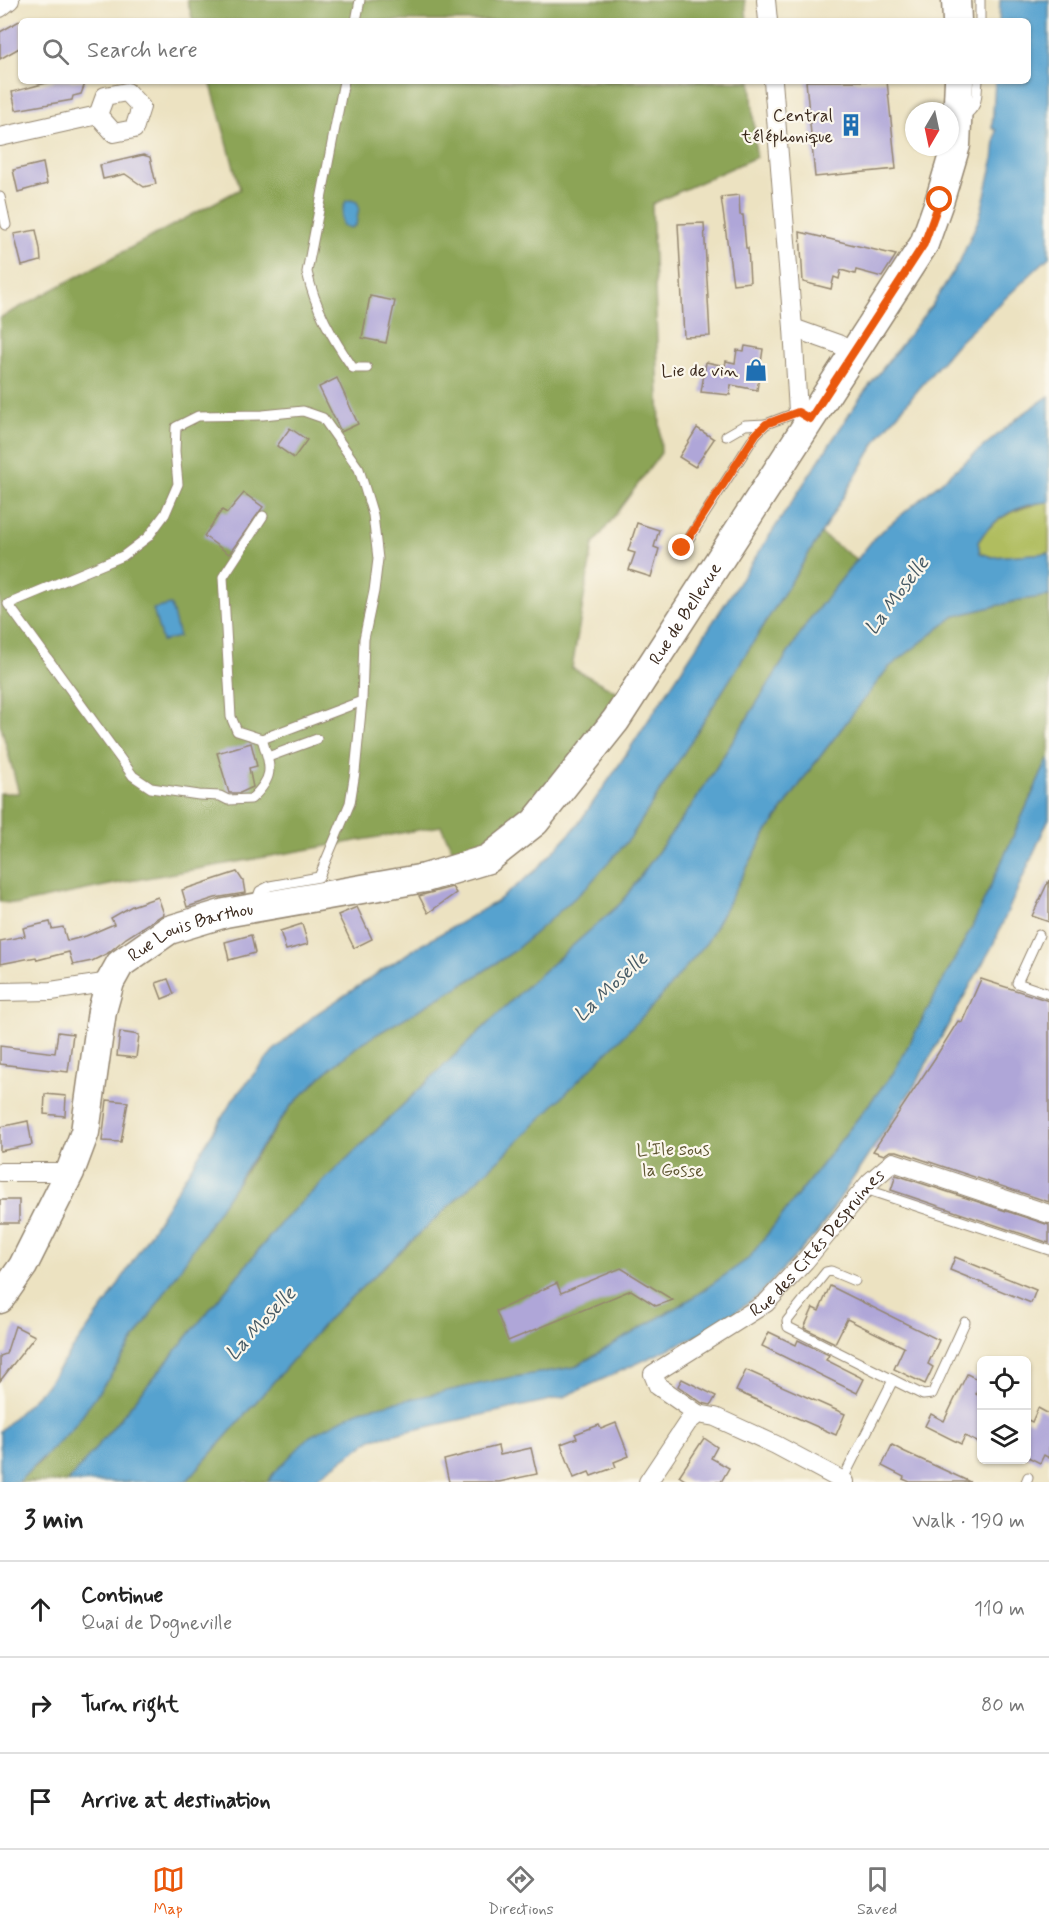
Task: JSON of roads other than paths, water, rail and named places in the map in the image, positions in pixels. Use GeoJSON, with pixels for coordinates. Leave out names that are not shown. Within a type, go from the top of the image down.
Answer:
{"type":"FeatureCollection","features":[{"type":"Feature","properties":{"kind":"main road"},"geometry":{"type":"LineString","coordinates":[[956,0],[957,18]]}},
{"type":"Feature","properties":{"kind":"main road","name":"Rue de Bellevue"},"geometry":{"type":"LineString","coordinates":[[958,102],[959,84]]}},
{"type":"Feature","properties":{"kind":"main road","name":"Rue de Bellevue"},"geometry":{"type":"LineString","coordinates":[[477,862],[488,859],[535,822],[616,720],[804,416],[853,352],[924,244],[953,156]]}},
{"type":"Feature","properties":{"kind":"main road","name":"Rue Louis Barthou"},"geometry":{"type":"LineString","coordinates":[[0,1299],[22,1266],[85,1132],[102,1011],[110,982],[120,964],[169,930],[225,913],[425,878],[477,862]]}},
{"type":"Feature","properties":{"kind":"street"},"geometry":{"type":"LineString","coordinates":[[0,8],[10,0]]}},
{"type":"Feature","properties":{"kind":"street"},"geometry":{"type":"LineString","coordinates":[[766,0],[768,18]]}},
{"type":"Feature","properties":{"kind":"street"},"geometry":{"type":"LineString","coordinates":[[772,84],[793,328],[804,416]]}},
{"type":"Feature","properties":{"kind":"street"},"geometry":{"type":"LineString","coordinates":[[0,137],[98,115]]}},
{"type":"Feature","properties":{"kind":"street"},"geometry":{"type":"LineString","coordinates":[[793,328],[838,344],[853,352]]}},
{"type":"Feature","properties":{"kind":"street"},"geometry":{"type":"LineString","coordinates":[[0,992],[51,991],[110,982]]}},
{"type":"Feature","properties":{"kind":"street","name":"Rue des Cités Despruines"},"geometry":{"type":"LineString","coordinates":[[698,1414],[658,1386],[652,1374],[766,1303],[805,1262],[865,1189],[893,1162],[1049,1214]]}},
{"type":"Feature","properties":{"kind":"street"},"geometry":{"type":"LineString","coordinates":[[0,1172],[66,1173]]}},
{"type":"Feature","properties":{"kind":"street"},"geometry":{"type":"LineString","coordinates":[[648,1482],[688,1422],[698,1414],[715,1417],[776,1445],[844,1481]]}},
{"type":"Feature","properties":{"kind":"lane"},"geometry":{"type":"LineString","coordinates":[[357,18],[360,0]]}},
{"type":"Feature","properties":{"kind":"lane"},"geometry":{"type":"LineString","coordinates":[[980,0],[980,18]]}},
{"type":"Feature","properties":{"kind":"lane"},"geometry":{"type":"LineString","coordinates":[[343,84],[306,272],[312,296],[336,344],[352,368],[366,368]]}},
{"type":"Feature","properties":{"kind":"lane"},"geometry":{"type":"LineString","coordinates":[[959,120],[972,111],[976,104],[978,84]]}},
{"type":"Feature","properties":{"kind":"lane"},"geometry":{"type":"LineString","coordinates":[[0,197],[6,225]]}},
{"type":"Feature","properties":{"kind":"lane"},"geometry":{"type":"LineString","coordinates":[[255,908],[260,891],[270,886],[319,877],[350,803],[356,772],[364,639],[378,558],[373,515],[359,469],[323,418],[303,411],[263,415],[198,416],[184,421],[176,427],[177,484],[165,514],[148,537],[123,556],[8,604],[133,776],[151,788],[220,796],[228,800],[251,799],[265,786],[270,766],[262,738]]}},
{"type":"Feature","properties":{"kind":"lane"},"geometry":{"type":"LineString","coordinates":[[726,436],[745,425],[766,424],[804,416]]}},
{"type":"Feature","properties":{"kind":"lane"},"geometry":{"type":"LineString","coordinates":[[682,548],[756,434],[766,424]]}},
{"type":"Feature","properties":{"kind":"lane"},"geometry":{"type":"LineString","coordinates":[[263,516],[223,577],[231,717],[237,732],[262,738],[362,701]]}},
{"type":"Feature","properties":{"kind":"lane"},"geometry":{"type":"LineString","coordinates":[[268,757],[317,739]]}},
{"type":"Feature","properties":{"kind":"lane"},"geometry":{"type":"LineString","coordinates":[[1039,935],[1017,983],[1049,994]]}},
{"type":"Feature","properties":{"kind":"lane"},"geometry":{"type":"LineString","coordinates":[[865,1189],[1049,1250]]}},
{"type":"Feature","properties":{"kind":"lane"},"geometry":{"type":"LineString","coordinates":[[855,1281],[831,1271],[826,1272],[787,1322],[788,1327],[923,1395],[932,1394],[965,1322]]}},
{"type":"Feature","properties":{"kind":"lane"},"geometry":{"type":"LineString","coordinates":[[844,1481],[893,1380]]}},
{"type":"Feature","properties":{"kind":"water"},"geometry":{"type":"Polygon","coordinates":[[[1000,0],[1049,0],[1049,257],[955,346],[881,434],[631,837],[586,888],[513,952],[475,977],[360,1044],[325,1073],[291,1106],[248,1165],[111,1375],[72,1429],[18,1482],[0,1482],[0,1431],[45,1387],[108,1301],[234,1098],[273,1051],[316,1014],[416,948],[496,902],[535,871],[576,827],[615,771],[862,395],[932,305],[960,261],[980,216],[993,162],[996,130],[992,128],[995,84],[1031,84],[1031,18],[999,18],[1000,0]]]}},
{"type":"Feature","properties":{"kind":"water"},"geometry":{"type":"Polygon","coordinates":[[[346,201],[357,202],[359,207],[356,225],[351,228],[343,226],[342,220],[346,201]]]}},
{"type":"Feature","properties":{"kind":"water","name":"La Moselle"},"geometry":{"type":"Polygon","coordinates":[[[1049,396],[1049,502],[1028,505],[1008,513],[991,526],[978,542],[980,553],[992,557],[1049,553],[1049,596],[1020,600],[955,616],[888,668],[809,771],[763,838],[707,942],[655,1004],[506,1153],[330,1317],[186,1482],[68,1482],[284,1219],[528,985],[621,903],[697,798],[809,620],[875,537],[1020,416],[1049,396]]]}},
{"type":"Feature","properties":{"kind":"water"},"geometry":{"type":"Polygon","coordinates":[[[171,605],[179,637],[162,641],[153,609],[171,605]]]}},
{"type":"Feature","properties":{"kind":"water"},"geometry":{"type":"Polygon","coordinates":[[[1049,757],[1049,818],[993,945],[914,1086],[817,1233],[759,1295],[712,1329],[564,1397],[372,1439],[311,1482],[268,1482],[310,1436],[360,1410],[497,1380],[575,1367],[692,1298],[748,1259],[894,1072],[972,927],[1049,757]]]}},
{"type":"Feature","properties":{"kind":"place","name":"Central téléphonique"},"geometry":{"type":"Point","coordinates":[851,125]}},
{"type":"Feature","properties":{"kind":"place","name":"Lie de vin"},"geometry":{"type":"Point","coordinates":[756,370]}},
{"type":"Feature","properties":{"kind":"park label","name":"L'Ile sous la Gosse"},"geometry":{"type":"Point","coordinates":[673,1159]}}]}
